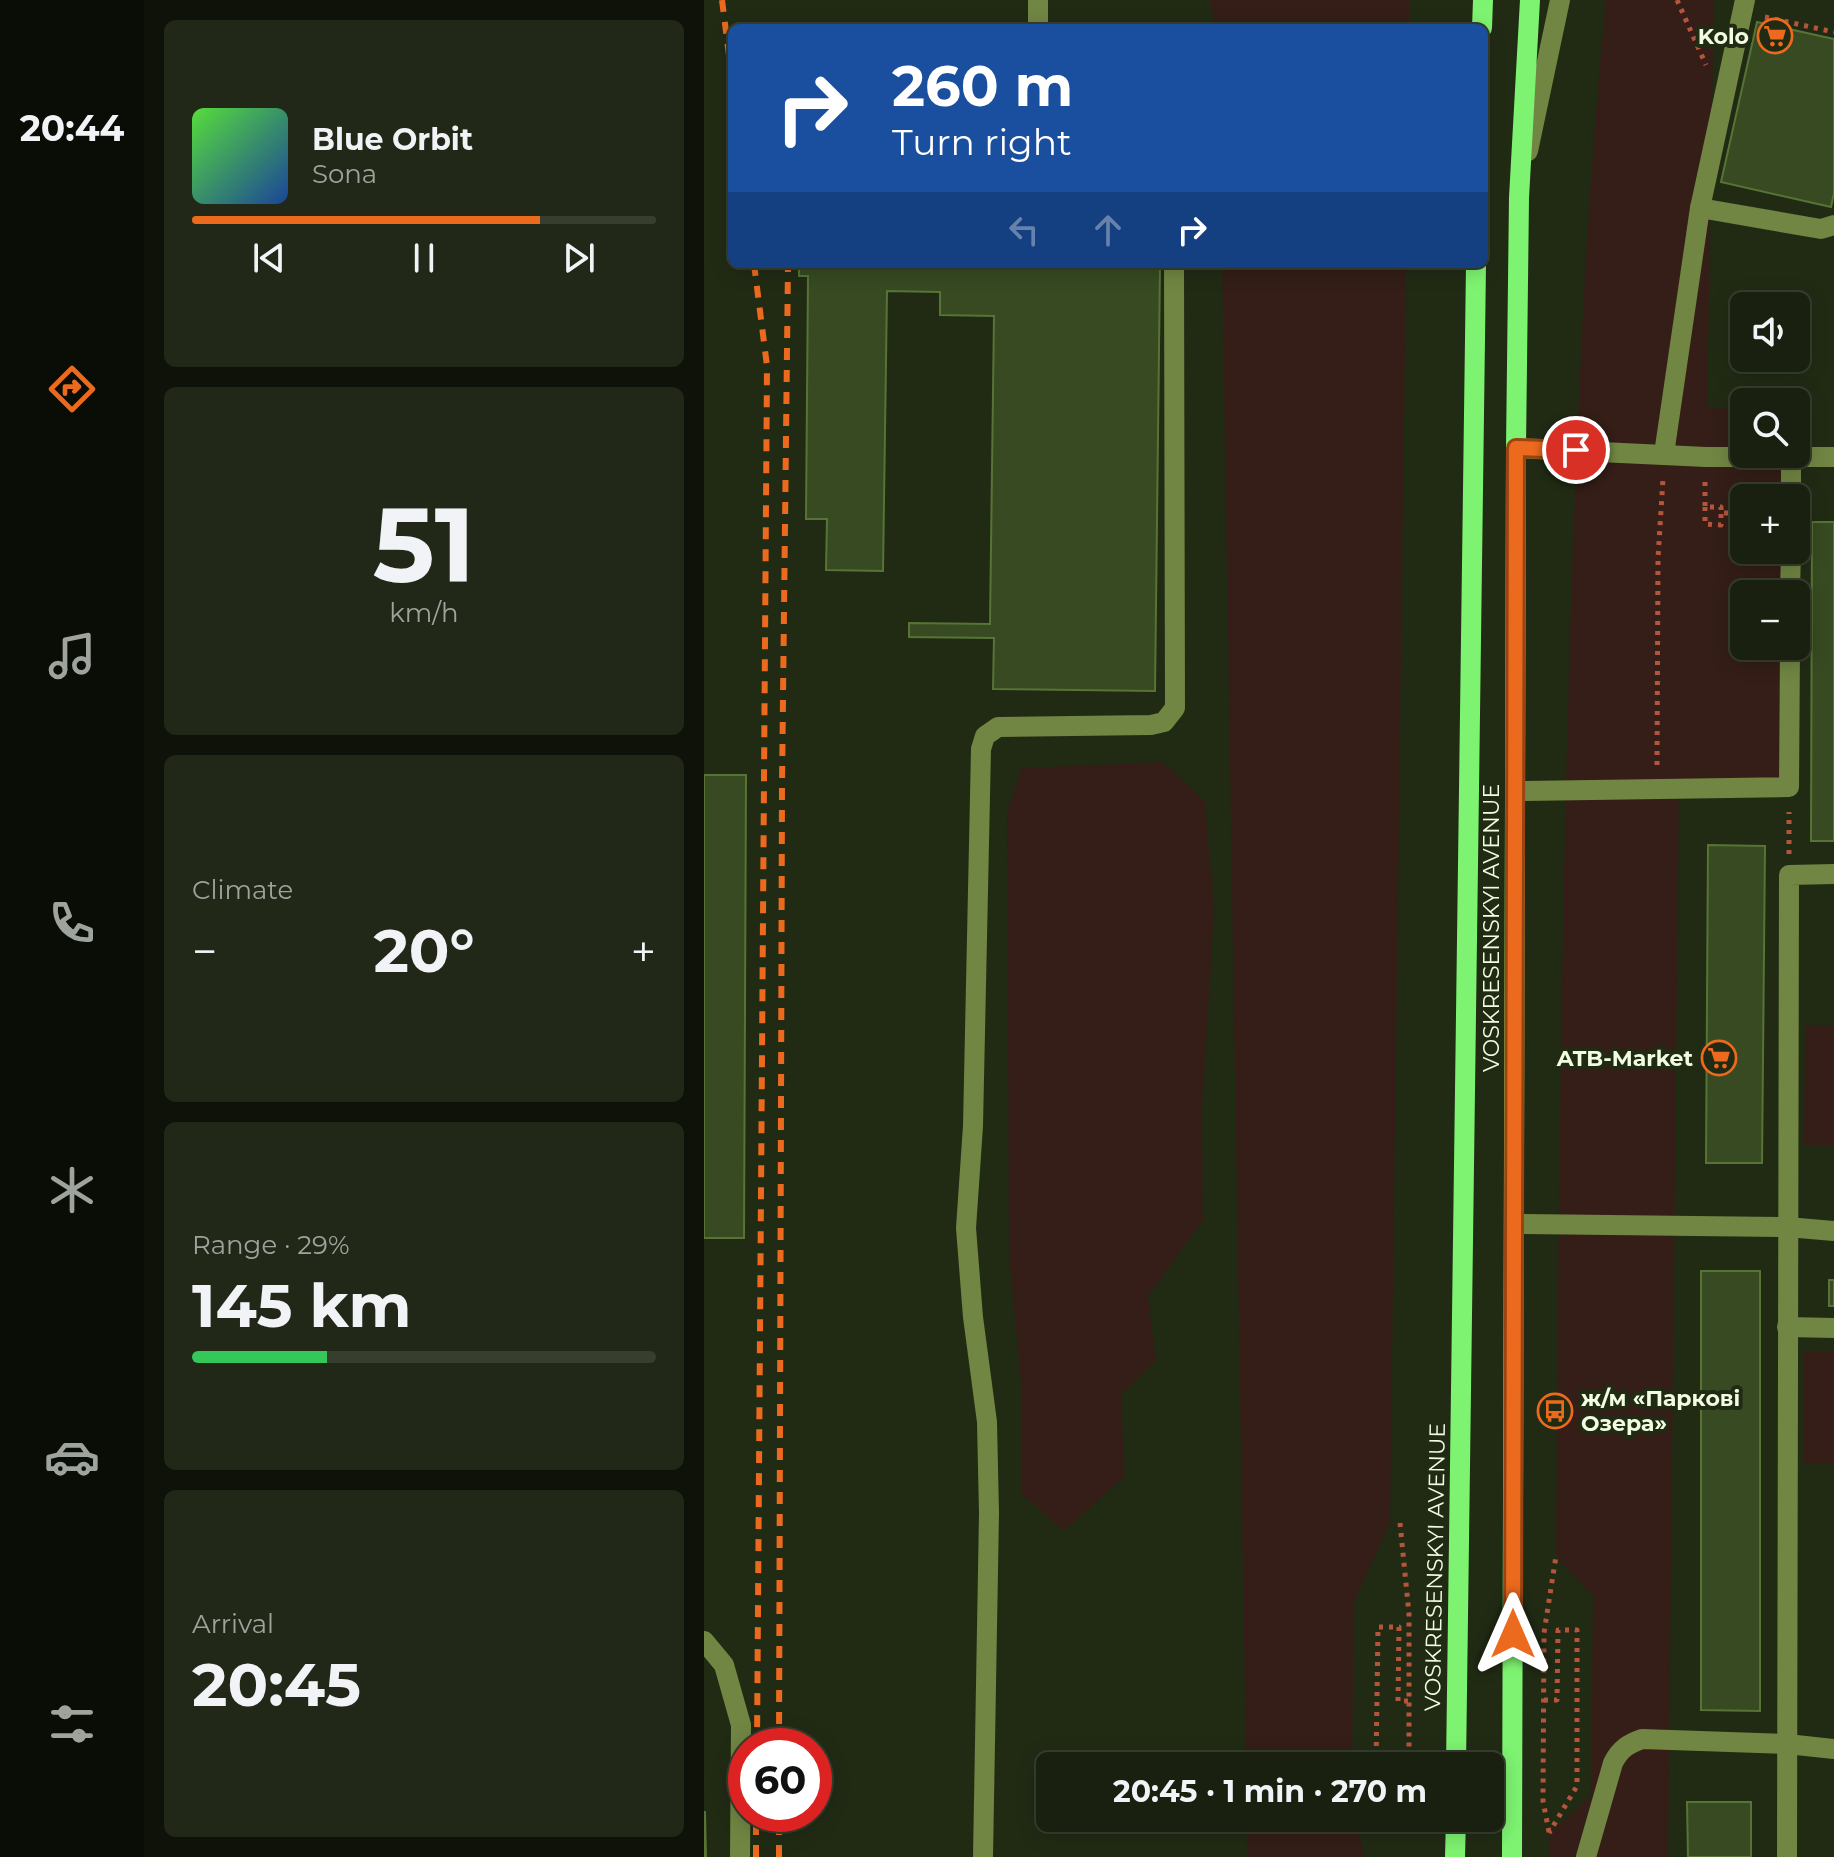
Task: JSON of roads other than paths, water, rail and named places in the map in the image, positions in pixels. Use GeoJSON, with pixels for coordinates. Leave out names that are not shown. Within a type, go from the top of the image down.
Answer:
{"type":"FeatureCollection","features":[{"type":"Feature","properties":{"kind":"main road"},"geometry":{"type":"LineString","coordinates":[[1482,24],[1483,0]]}},
{"type":"Feature","properties":{"kind":"main road","name":"VOSKRESENSKYI AVENUE"},"geometry":{"type":"LineString","coordinates":[[1512,1857],[1516,448],[1519,198],[1530,0]]}},
{"type":"Feature","properties":{"kind":"main road","name":"VOSKRESENSKYI AVENUE"},"geometry":{"type":"LineString","coordinates":[[1456,1752],[1476,268]]}},
{"type":"Feature","properties":{"kind":"main road"},"geometry":{"type":"LineString","coordinates":[[1455,1857],[1456,1832]]}},
{"type":"Feature","properties":{"kind":"street"},"geometry":{"type":"LineString","coordinates":[[1038,0],[1038,24]]}},
{"type":"Feature","properties":{"kind":"street"},"geometry":{"type":"LineString","coordinates":[[1519,198],[1560,0]]}},
{"type":"Feature","properties":{"kind":"street"},"geometry":{"type":"LineString","coordinates":[[1664,454],[1700,208],[1723,102],[1750,7]]}},
{"type":"Feature","properties":{"kind":"street"},"geometry":{"type":"LineString","coordinates":[[1700,208],[1821,229],[1834,225]]}},
{"type":"Feature","properties":{"kind":"street"},"geometry":{"type":"LineString","coordinates":[[983,1857],[989,1513],[987,1422],[973,1317],[966,1228],[973,1126],[981,749],[985,736],[998,727],[1151,725],[1164,722],[1175,708],[1174,268]]}},
{"type":"Feature","properties":{"kind":"street"},"geometry":{"type":"LineString","coordinates":[[1516,448],[1730,457]]}},
{"type":"Feature","properties":{"kind":"street"},"geometry":{"type":"LineString","coordinates":[[1810,457],[1834,457]]}},
{"type":"Feature","properties":{"kind":"street"},"geometry":{"type":"LineString","coordinates":[[1516,791],[1789,787],[1790,660]]}},
{"type":"Feature","properties":{"kind":"street"},"geometry":{"type":"LineString","coordinates":[[1787,1857],[1789,875],[1834,874]]}},
{"type":"Feature","properties":{"kind":"street"},"geometry":{"type":"LineString","coordinates":[[1515,1224],[1787,1227],[1834,1231]]}},
{"type":"Feature","properties":{"kind":"street"},"geometry":{"type":"LineString","coordinates":[[1787,1327],[1834,1328]]}},
{"type":"Feature","properties":{"kind":"street"},"geometry":{"type":"LineString","coordinates":[[704,1641],[724,1665],[741,1725],[740,1857]]}},
{"type":"Feature","properties":{"kind":"street"},"geometry":{"type":"LineString","coordinates":[[1586,1857],[1613,1763],[1629,1743],[1642,1739],[1787,1744],[1834,1749]]}},
{"type":"Feature","properties":{"kind":"railway"},"geometry":{"type":"LineString","coordinates":[[722,0],[728,47]]}},
{"type":"Feature","properties":{"kind":"railway"},"geometry":{"type":"LineString","coordinates":[[755,268],[767,366],[757,1728]]}},
{"type":"Feature","properties":{"kind":"railway"},"geometry":{"type":"LineString","coordinates":[[779,1728],[782,785],[788,268]]}},
{"type":"Feature","properties":{"kind":"railway"},"geometry":{"type":"LineString","coordinates":[[756,1832],[756,1857]]}},
{"type":"Feature","properties":{"kind":"railway"},"geometry":{"type":"LineString","coordinates":[[779,1832],[779,1857]]}},
{"type":"Feature","properties":{"kind":"place","name":"Kolo"},"geometry":{"type":"Point","coordinates":[1775,36]}},
{"type":"Feature","properties":{"kind":"place","name":"ATB-Market"},"geometry":{"type":"Point","coordinates":[1719,1058]}},
{"type":"Feature","properties":{"kind":"place","name":"ж/м «Паркові Озера»"},"geometry":{"type":"Point","coordinates":[1555,1411]}}]}
